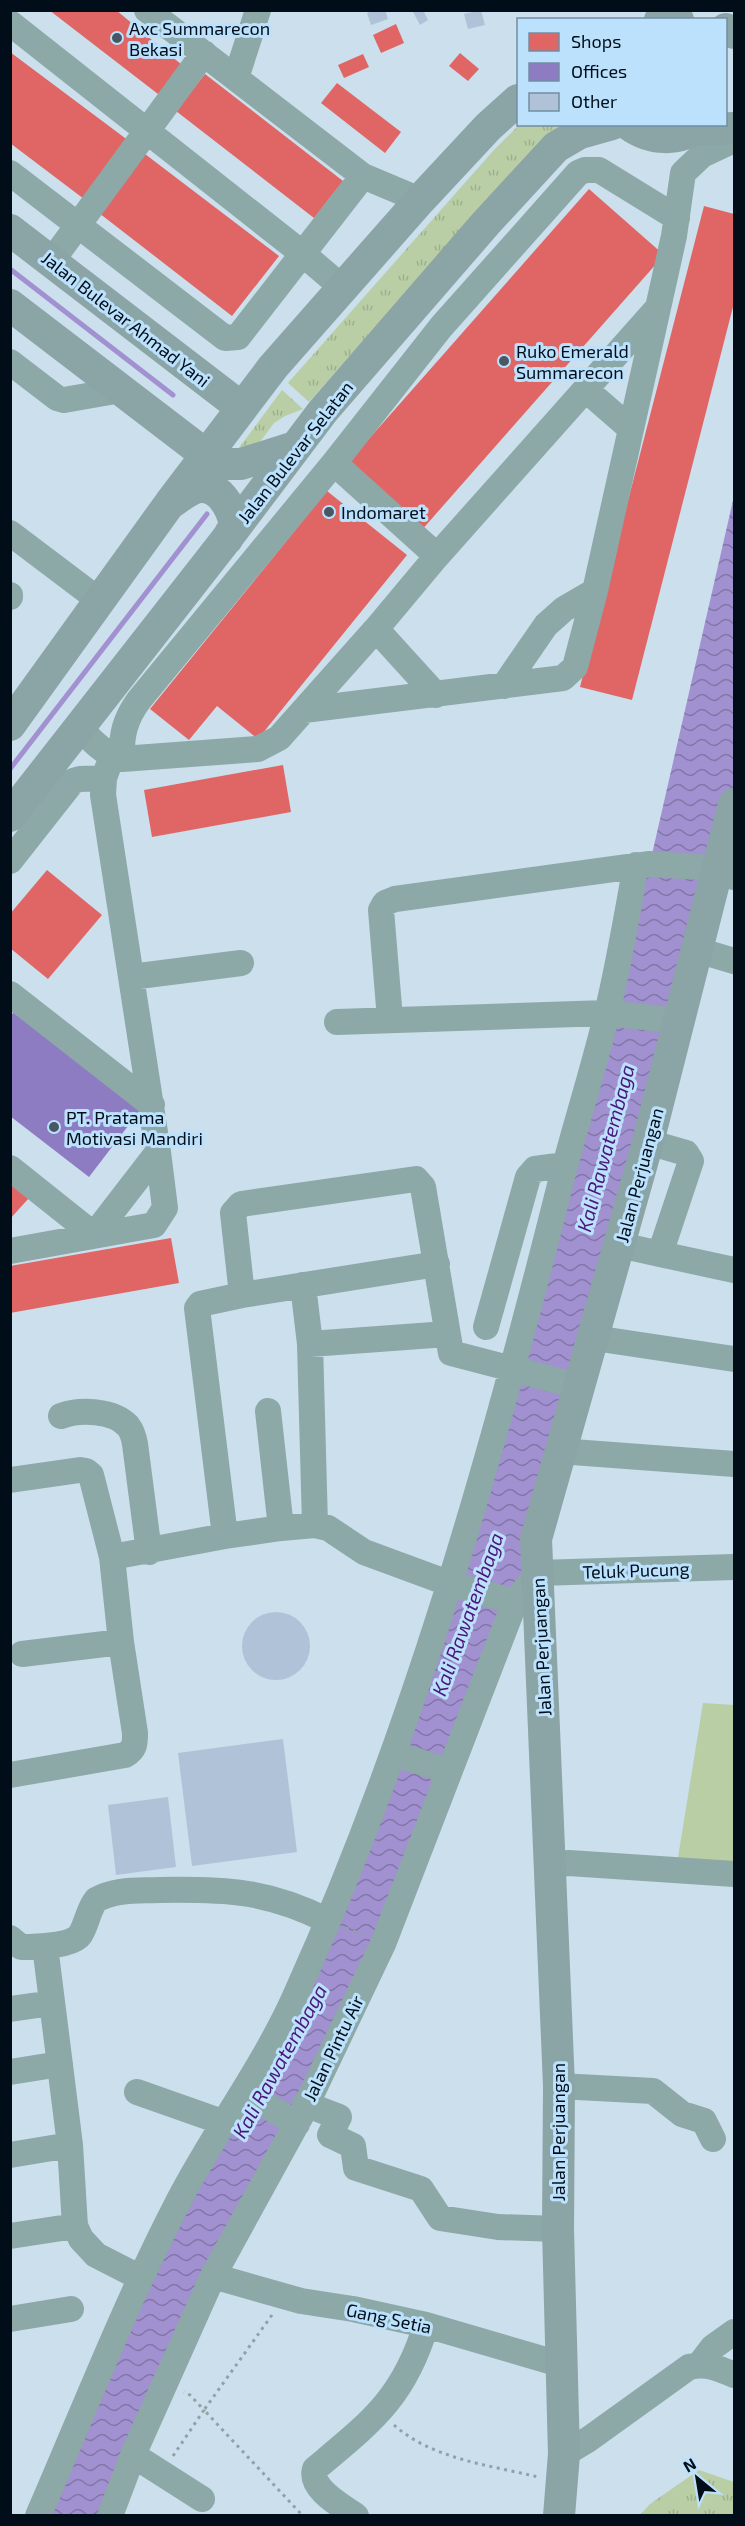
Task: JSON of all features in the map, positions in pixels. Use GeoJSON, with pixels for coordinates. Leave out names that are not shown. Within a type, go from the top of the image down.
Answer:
{"type":"FeatureCollection","features":[{"type":"Feature","properties":{"kind":"main road"},"geometry":{"type":"LineString","coordinates":[[195,447],[242,408],[273,367],[420,200],[488,127],[517,102]]}},
{"type":"Feature","properties":{"kind":"main road","name":"Jalan Bulevar Selatan"},"geometry":{"type":"LineString","coordinates":[[10,816],[225,541],[295,447],[392,333],[548,154],[564,142],[598,126]]}},
{"type":"Feature","properties":{"kind":"main road"},"geometry":{"type":"LineString","coordinates":[[631,126],[639,132],[656,137],[670,137],[698,127],[735,128]]}},
{"type":"Feature","properties":{"kind":"main road","name":"Jalan Bulevar Ahmad Yani"},"geometry":{"type":"LineString","coordinates":[[10,230],[242,408]]}},
{"type":"Feature","properties":{"kind":"main road"},"geometry":{"type":"LineString","coordinates":[[10,305],[195,447],[221,464],[241,464],[295,447]]}},
{"type":"Feature","properties":{"kind":"main road"},"geometry":{"type":"LineString","coordinates":[[10,725],[170,503],[195,447],[195,436],[209,426],[220,409],[220,397],[214,387]]}},
{"type":"Feature","properties":{"kind":"main road"},"geometry":{"type":"LineString","coordinates":[[170,503],[197,487],[210,489],[227,502],[232,510],[235,525],[225,541]]}},
{"type":"Feature","properties":{"kind":"main road","name":"Jalan Perjuangan"},"geometry":{"type":"LineString","coordinates":[[559,2516],[563,2365],[558,2229],[559,2085],[536,1539],[559,1451],[571,1385],[594,1338],[648,1142],[671,1020],[697,950],[735,804]]}},
{"type":"Feature","properties":{"kind":"street"},"geometry":{"type":"LineString","coordinates":[[147,10],[363,176],[420,200]]}},
{"type":"Feature","properties":{"kind":"street"},"geometry":{"type":"LineString","coordinates":[[236,78],[258,10]]}},
{"type":"Feature","properties":{"kind":"street"},"geometry":{"type":"LineString","coordinates":[[10,23],[147,129],[344,289]]}},
{"type":"Feature","properties":{"kind":"street"},"geometry":{"type":"LineString","coordinates":[[51,262],[204,53]]}},
{"type":"Feature","properties":{"kind":"street"},"geometry":{"type":"LineString","coordinates":[[304,710],[563,678],[575,667],[595,591],[658,308],[677,218],[683,174],[702,155],[735,140]]}},
{"type":"Feature","properties":{"kind":"street"},"geometry":{"type":"LineString","coordinates":[[10,1251],[154,1225],[165,1208],[152,1105],[103,795],[124,725],[139,700],[334,463],[441,327],[578,173],[593,170],[605,174],[677,218]]}},
{"type":"Feature","properties":{"kind":"street"},"geometry":{"type":"LineString","coordinates":[[10,173],[226,339],[238,337],[363,176]]}},
{"type":"Feature","properties":{"kind":"street"},"geometry":{"type":"LineString","coordinates":[[486,223],[542,212]]}},
{"type":"Feature","properties":{"kind":"street"},"geometry":{"type":"LineString","coordinates":[[418,303],[462,304]]}},
{"type":"Feature","properties":{"kind":"street"},"geometry":{"type":"LineString","coordinates":[[10,861],[73,781],[113,764],[258,749],[279,738],[437,556],[658,308]]}},
{"type":"Feature","properties":{"kind":"street"},"geometry":{"type":"LineString","coordinates":[[392,333],[441,327]]}},
{"type":"Feature","properties":{"kind":"street"},"geometry":{"type":"LineString","coordinates":[[10,362],[57,398],[64,400],[121,390]]}},
{"type":"Feature","properties":{"kind":"street"},"geometry":{"type":"LineString","coordinates":[[585,389],[631,429]]}},
{"type":"Feature","properties":{"kind":"street"},"geometry":{"type":"LineString","coordinates":[[334,463],[437,556]]}},
{"type":"Feature","properties":{"kind":"street"},"geometry":{"type":"LineString","coordinates":[[10,532],[100,601]]}},
{"type":"Feature","properties":{"kind":"street"},"geometry":{"type":"LineString","coordinates":[[504,686],[546,625],[564,609],[595,591]]}},
{"type":"Feature","properties":{"kind":"street"},"geometry":{"type":"LineString","coordinates":[[376,629],[436,695]]}},
{"type":"Feature","properties":{"kind":"street"},"geometry":{"type":"LineString","coordinates":[[80,728],[113,764]]}},
{"type":"Feature","properties":{"kind":"street"},"geometry":{"type":"LineString","coordinates":[[390,1019],[381,909],[386,903],[395,899],[643,864],[717,872]]}},
{"type":"Feature","properties":{"kind":"street"},"geometry":{"type":"LineString","coordinates":[[38,2516],[141,2278],[195,2170],[247,2093],[286,2015],[397,1754],[448,1583],[518,1370],[565,1165],[614,1013],[643,864]]}},
{"type":"Feature","properties":{"kind":"street"},"geometry":{"type":"LineString","coordinates":[[697,950],[735,961]]}},
{"type":"Feature","properties":{"kind":"street"},"geometry":{"type":"LineString","coordinates":[[132,978],[241,963]]}},
{"type":"Feature","properties":{"kind":"street"},"geometry":{"type":"LineString","coordinates":[[10,994],[152,1105]]}},
{"type":"Feature","properties":{"kind":"street"},"geometry":{"type":"LineString","coordinates":[[338,1022],[614,1013],[671,1020]]}},
{"type":"Feature","properties":{"kind":"street"},"geometry":{"type":"LineString","coordinates":[[648,1142],[686,1153],[691,1161],[660,1254]]}},
{"type":"Feature","properties":{"kind":"street"},"geometry":{"type":"LineString","coordinates":[[94,1235],[158,1152]]}},
{"type":"Feature","properties":{"kind":"street"},"geometry":{"type":"LineString","coordinates":[[486,1327],[528,1178],[535,1169],[565,1165]]}},
{"type":"Feature","properties":{"kind":"street"},"geometry":{"type":"LineString","coordinates":[[10,1168],[94,1235]]}},
{"type":"Feature","properties":{"kind":"street"},"geometry":{"type":"LineString","coordinates":[[242,1294],[233,1214],[241,1204],[416,1179],[423,1187],[438,1264],[449,1349],[453,1356],[518,1370],[571,1385]]}},
{"type":"Feature","properties":{"kind":"street"},"geometry":{"type":"LineString","coordinates":[[620,1245],[735,1270]]}},
{"type":"Feature","properties":{"kind":"street"},"geometry":{"type":"LineString","coordinates":[[225,1536],[197,1308],[205,1301],[242,1294],[438,1264]]}},
{"type":"Feature","properties":{"kind":"street"},"geometry":{"type":"LineString","coordinates":[[303,1285],[310,1344],[315,1525]]}},
{"type":"Feature","properties":{"kind":"street"},"geometry":{"type":"LineString","coordinates":[[310,1344],[447,1334]]}},
{"type":"Feature","properties":{"kind":"street"},"geometry":{"type":"LineString","coordinates":[[594,1338],[735,1359]]}},
{"type":"Feature","properties":{"kind":"street"},"geometry":{"type":"LineString","coordinates":[[61,1416],[77,1410],[100,1414],[119,1419],[130,1428],[135,1444],[148,1552]]}},
{"type":"Feature","properties":{"kind":"street"},"geometry":{"type":"LineString","coordinates":[[268,1411],[281,1527]]}},
{"type":"Feature","properties":{"kind":"street"},"geometry":{"type":"LineString","coordinates":[[559,1451],[735,1464]]}},
{"type":"Feature","properties":{"kind":"street"},"geometry":{"type":"LineString","coordinates":[[10,1480],[86,1471],[91,1475],[112,1557],[121,1642],[135,1732],[135,1746],[125,1755],[10,1775]]}},
{"type":"Feature","properties":{"kind":"street"},"geometry":{"type":"LineString","coordinates":[[112,1557],[281,1527],[315,1525],[328,1528],[364,1552],[448,1583],[514,1602]]}},
{"type":"Feature","properties":{"kind":"street","name":"Teluk Pucung"},"geometry":{"type":"LineString","coordinates":[[538,1574],[735,1567]]}},
{"type":"Feature","properties":{"kind":"street","name":"Jalan Pintu Air"},"geometry":{"type":"LineString","coordinates":[[110,2516],[165,2382],[213,2276],[293,2113],[346,2023],[383,1944],[441,1769],[514,1602],[538,1574]]}},
{"type":"Feature","properties":{"kind":"street"},"geometry":{"type":"LineString","coordinates":[[22,1654],[121,1642]]}},
{"type":"Feature","properties":{"kind":"street"},"geometry":{"type":"LineString","coordinates":[[397,1754],[441,1769]]}},
{"type":"Feature","properties":{"kind":"street"},"geometry":{"type":"LineString","coordinates":[[551,1865],[568,1863],[735,1874]]}},
{"type":"Feature","properties":{"kind":"street"},"geometry":{"type":"LineString","coordinates":[[10,1938],[21,1947],[45,1946],[77,1938],[96,1900],[119,1891],[219,1889],[238,1891],[267,1896],[328,1920]]}},
{"type":"Feature","properties":{"kind":"street"},"geometry":{"type":"LineString","coordinates":[[45,1946],[70,2145],[75,2226],[81,2239],[96,2255],[141,2278]]}},
{"type":"Feature","properties":{"kind":"street"},"geometry":{"type":"LineString","coordinates":[[10,2009],[52,2003]]}},
{"type":"Feature","properties":{"kind":"street"},"geometry":{"type":"LineString","coordinates":[[10,2072],[60,2064]]}},
{"type":"Feature","properties":{"kind":"street"},"geometry":{"type":"LineString","coordinates":[[559,2085],[653,2091],[682,2114],[704,2121],[713,2139]]}},
{"type":"Feature","properties":{"kind":"street"},"geometry":{"type":"LineString","coordinates":[[138,2092],[225,2123]]}},
{"type":"Feature","properties":{"kind":"street"},"geometry":{"type":"LineString","coordinates":[[247,2093],[293,2113],[339,2117],[330,2135],[353,2146],[356,2168],[421,2189],[440,2218],[498,2227],[558,2229]]}},
{"type":"Feature","properties":{"kind":"street"},"geometry":{"type":"LineString","coordinates":[[10,2155],[70,2145]]}},
{"type":"Feature","properties":{"kind":"street"},"geometry":{"type":"LineString","coordinates":[[10,2236],[75,2226]]}},
{"type":"Feature","properties":{"kind":"street","name":"Gang Setia"},"geometry":{"type":"LineString","coordinates":[[213,2276],[323,2306],[353,2308],[426,2325],[563,2365]]}},
{"type":"Feature","properties":{"kind":"street"},"geometry":{"type":"LineString","coordinates":[[10,2319],[71,2309]]}},
{"type":"Feature","properties":{"kind":"street"},"geometry":{"type":"LineString","coordinates":[[356,2516],[329,2497],[314,2475],[315,2469],[379,2412],[406,2378],[426,2325]]}},
{"type":"Feature","properties":{"kind":"street"},"geometry":{"type":"LineString","coordinates":[[700,2364],[713,2346],[735,2332]]}},
{"type":"Feature","properties":{"kind":"street"},"geometry":{"type":"LineString","coordinates":[[562,2468],[589,2439],[689,2367],[700,2364],[713,2365],[735,2375]]}},
{"type":"Feature","properties":{"kind":"street"},"geometry":{"type":"LineString","coordinates":[[134,2456],[202,2499]]}},
{"type":"Feature","properties":{"kind":"path"},"geometry":{"type":"LineString","coordinates":[[162,2472],[286,2297]]}},
{"type":"Feature","properties":{"kind":"path"},"geometry":{"type":"LineString","coordinates":[[165,2382],[190,2395],[303,2516]]}},
{"type":"Feature","properties":{"kind":"path"},"geometry":{"type":"LineString","coordinates":[[379,2412],[407,2437],[443,2454],[562,2468]]}},
{"type":"Feature","properties":{"kind":"green space"},"geometry":{"type":"Polygon","coordinates":[[[518,126],[570,126],[508,177],[309,402],[288,383],[493,151],[518,126]]]}},
{"type":"Feature","properties":{"kind":"green space"},"geometry":{"type":"Polygon","coordinates":[[[282,390],[303,409],[274,423],[247,459],[230,460],[282,390]]]}},
{"type":"Feature","properties":{"kind":"green space"},"geometry":{"type":"Polygon","coordinates":[[[703,1703],[734,1705],[734,1874],[676,1870],[703,1703]]]}},
{"type":"Feature","properties":{"kind":"green space"},"geometry":{"type":"Polygon","coordinates":[[[699,2470],[734,2482],[734,2515],[640,2515],[650,2504],[699,2470]]]}},
{"type":"Feature","properties":{"kind":"water","name":"Kali Rawatembaga"},"geometry":{"type":"Polygon","coordinates":[[[734,496],[734,804],[536,1539],[448,1771],[110,2515],[38,2516],[244,2092],[393,1753],[650,863],[734,496]]]}},
{"type":"Feature","properties":{"kind":"building: Shops","name":"Axc Summarecon Bekasi"},"geometry":{"type":"Polygon","coordinates":[[[49,10],[116,10],[182,65],[158,94],[49,10]]]}},
{"type":"Feature","properties":{"kind":"building: Shops"},"geometry":{"type":"Polygon","coordinates":[[[396,24],[404,43],[381,53],[373,35],[396,24]]]}},
{"type":"Feature","properties":{"kind":"building: Shops"},"geometry":{"type":"Polygon","coordinates":[[[10,52],[129,141],[84,199],[10,143],[10,52]]]}},
{"type":"Feature","properties":{"kind":"building: Shops"},"geometry":{"type":"Polygon","coordinates":[[[460,53],[479,69],[468,81],[449,66],[460,53]]]}},
{"type":"Feature","properties":{"kind":"building: Shops"},"geometry":{"type":"Polygon","coordinates":[[[363,54],[369,67],[344,78],[338,65],[363,54]]]}},
{"type":"Feature","properties":{"kind":"building: Shops"},"geometry":{"type":"Polygon","coordinates":[[[205,74],[343,181],[314,218],[176,111],[205,74]]]}},
{"type":"Feature","properties":{"kind":"building: Shops"},"geometry":{"type":"Polygon","coordinates":[[[337,83],[401,132],[385,153],[321,103],[337,83]]]}},
{"type":"Feature","properties":{"kind":"building: Shops"},"geometry":{"type":"Polygon","coordinates":[[[145,154],[279,256],[232,316],[99,213],[145,154]]]}},
{"type":"Feature","properties":{"kind":"building: Shops","name":"Ruko Emerald Summarecon"},"geometry":{"type":"Polygon","coordinates":[[[589,189],[664,255],[420,532],[345,466],[589,189]]]}},
{"type":"Feature","properties":{"kind":"building: Shops","name":"Ruko Emerald Summarecon"},"geometry":{"type":"Polygon","coordinates":[[[704,206],[734,214],[734,303],[632,700],[580,687],[704,206]]]}},
{"type":"Feature","properties":{"kind":"building: Shops"},"geometry":{"type":"Polygon","coordinates":[[[327,491],[407,555],[258,739],[217,706],[189,740],[150,709],[327,491]]]}},
{"type":"Feature","properties":{"kind":"building: Shops"},"geometry":{"type":"Polygon","coordinates":[[[283,765],[291,812],[152,837],[144,790],[283,765]]]}},
{"type":"Feature","properties":{"kind":"building: Shops"},"geometry":{"type":"Polygon","coordinates":[[[47,870],[102,915],[48,979],[10,948],[10,914],[47,870]]]}},
{"type":"Feature","properties":{"kind":"building: Shops"},"geometry":{"type":"Polygon","coordinates":[[[10,1182],[29,1198],[10,1219],[10,1182]]]}},
{"type":"Feature","properties":{"kind":"building: Shops"},"geometry":{"type":"Polygon","coordinates":[[[171,1238],[179,1283],[10,1313],[10,1266],[171,1238]]]}},
{"type":"Feature","properties":{"kind":"building: Offices"},"geometry":{"type":"Polygon","coordinates":[[[14,1012],[141,1109],[89,1177],[10,1116],[10,1016],[14,1012]]]}},
{"type":"Feature","properties":{"kind":"building: Other"},"geometry":{"type":"Polygon","coordinates":[[[374,10],[385,10],[388,19],[371,25],[367,13],[374,10]]]}},
{"type":"Feature","properties":{"kind":"building: Other"},"geometry":{"type":"Polygon","coordinates":[[[412,10],[423,10],[428,20],[420,25],[412,10]]]}},
{"type":"Feature","properties":{"kind":"building: Other"},"geometry":{"type":"Polygon","coordinates":[[[481,10],[485,25],[468,29],[464,14],[481,10]]]}},
{"type":"Feature","properties":{"kind":"building: Other"},"geometry":{"type":"Polygon","coordinates":[[[276,1612],[289,1615],[300,1622],[307,1633],[310,1646],[307,1659],[300,1670],[289,1677],[276,1680],[263,1677],[252,1670],[245,1659],[242,1646],[245,1633],[252,1622],[263,1615],[276,1612]]]}},
{"type":"Feature","properties":{"kind":"building: Other"},"geometry":{"type":"Polygon","coordinates":[[[283,1739],[297,1852],[192,1866],[178,1753],[283,1739]]]}},
{"type":"Feature","properties":{"kind":"building: Other"},"geometry":{"type":"Polygon","coordinates":[[[168,1797],[176,1867],[116,1875],[108,1805],[168,1797]]]}},
{"type":"Feature","properties":{"kind":"waterway"},"geometry":{"type":"LineString","coordinates":[[10,269],[173,395]]}},
{"type":"Feature","properties":{"kind":"waterway"},"geometry":{"type":"LineString","coordinates":[[10,769],[207,514]]}},
{"type":"Feature","properties":{"kind":"place","name":"Axc Summarecon Bekasi"},"geometry":{"type":"Point","coordinates":[117,38]}},
{"type":"Feature","properties":{"kind":"place","name":"Ruko Emerald Summarecon"},"geometry":{"type":"Point","coordinates":[504,361]}},
{"type":"Feature","properties":{"kind":"place","name":"Indomaret"},"geometry":{"type":"Point","coordinates":[329,512]}},
{"type":"Feature","properties":{"kind":"place","name":"PT. Pratama Motivasi Mandiri"},"geometry":{"type":"Point","coordinates":[54,1127]}}]}
